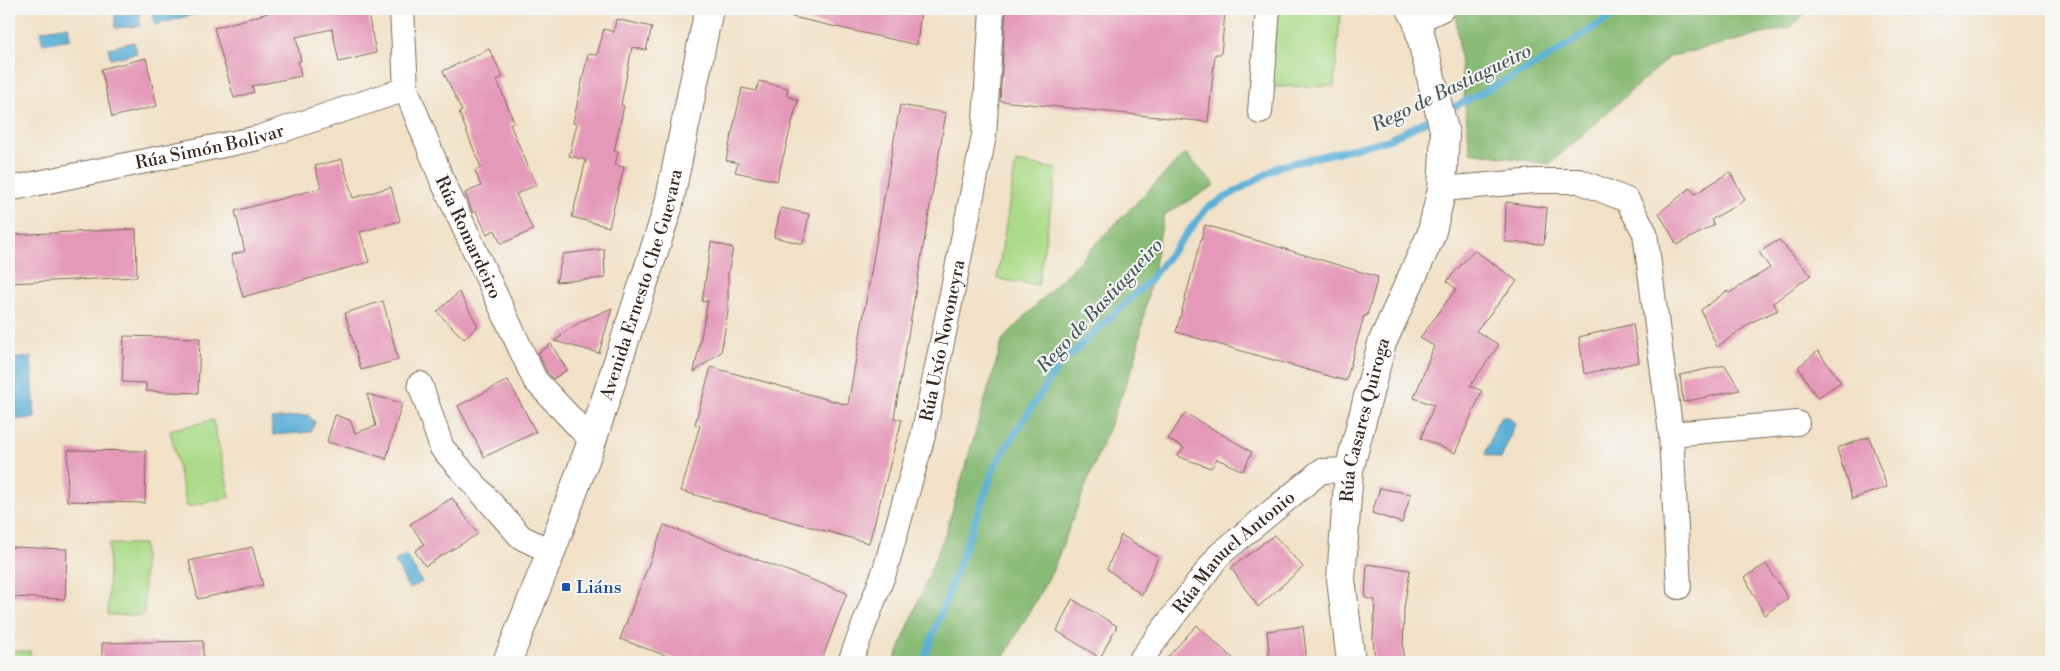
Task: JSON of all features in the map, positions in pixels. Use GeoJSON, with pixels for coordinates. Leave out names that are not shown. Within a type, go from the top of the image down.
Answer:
{"type":"FeatureCollection","features":[{"type":"Feature","properties":{"kind":"main road","name":"Avenida Ernesto Che Guevara"},"geometry":{"type":"LineString","coordinates":[[507,662],[552,552],[592,442],[668,208],[709,9]]}},
{"type":"Feature","properties":{"kind":"main road","name":"Rúa Casares Quiroga"},"geometry":{"type":"LineString","coordinates":[[1351,662],[1341,579],[1349,470],[1382,342],[1431,235],[1442,188],[1445,134],[1414,15]]}},
{"type":"Feature","properties":{"kind":"street","name":"Rúa Romardeiro"},"geometry":{"type":"LineString","coordinates":[[402,9],[406,89],[442,180],[535,380],[592,442]]}},
{"type":"Feature","properties":{"kind":"street","name":"Rúa Uxío Novoneyra"},"geometry":{"type":"LineString","coordinates":[[850,662],[885,570],[924,436],[984,136],[992,9]]}},
{"type":"Feature","properties":{"kind":"street"},"geometry":{"type":"LineString","coordinates":[[1260,112],[1268,9]]}},
{"type":"Feature","properties":{"kind":"street"},"geometry":{"type":"LineString","coordinates":[[1414,15],[1442,9]]}},
{"type":"Feature","properties":{"kind":"street","name":"Rúa Simón Bolivar"},"geometry":{"type":"LineString","coordinates":[[9,188],[258,138],[406,89]]}},
{"type":"Feature","properties":{"kind":"street"},"geometry":{"type":"LineString","coordinates":[[1442,188],[1535,181],[1579,181],[1627,200],[1644,233],[1671,434],[1679,588]]}},
{"type":"Feature","properties":{"kind":"street"},"geometry":{"type":"LineString","coordinates":[[420,384],[442,448],[521,537],[552,552]]}},
{"type":"Feature","properties":{"kind":"street"},"geometry":{"type":"LineString","coordinates":[[1671,434],[1797,423]]}},
{"type":"Feature","properties":{"kind":"street","name":"Rúa Manuel Antonio"},"geometry":{"type":"LineString","coordinates":[[1139,662],[1219,555],[1321,471],[1349,470]]}},
{"type":"Feature","properties":{"kind":"green space"},"geometry":{"type":"Polygon","coordinates":[[[1278,9],[1341,9],[1334,86],[1269,87],[1278,9]]]}},
{"type":"Feature","properties":{"kind":"green space"},"geometry":{"type":"Polygon","coordinates":[[[1455,9],[1811,9],[1791,27],[1669,57],[1550,164],[1470,152],[1455,9]]]}},
{"type":"Feature","properties":{"kind":"green space"},"geometry":{"type":"Polygon","coordinates":[[[1185,153],[1215,185],[1164,215],[1135,361],[1052,572],[1001,662],[894,662],[946,532],[1003,339],[1185,153]]]}},
{"type":"Feature","properties":{"kind":"green space"},"geometry":{"type":"Polygon","coordinates":[[[1016,162],[1057,169],[1038,285],[997,279],[1016,162]]]}},
{"type":"Feature","properties":{"kind":"green space"},"geometry":{"type":"Polygon","coordinates":[[[213,420],[230,497],[187,507],[170,430],[213,420]]]}},
{"type":"Feature","properties":{"kind":"green space"},"geometry":{"type":"Polygon","coordinates":[[[109,544],[144,544],[144,615],[108,615],[109,544]]]}},
{"type":"Feature","properties":{"kind":"green space"},"geometry":{"type":"Polygon","coordinates":[[[9,651],[30,651],[30,662],[9,662],[9,651]]]}},
{"type":"Feature","properties":{"kind":"water"},"geometry":{"type":"Polygon","coordinates":[[[151,9],[198,9],[199,13],[155,25],[151,9]]]}},
{"type":"Feature","properties":{"kind":"water"},"geometry":{"type":"Polygon","coordinates":[[[139,12],[140,26],[115,28],[115,15],[139,12]]]}},
{"type":"Feature","properties":{"kind":"water"},"geometry":{"type":"Polygon","coordinates":[[[68,26],[70,39],[43,44],[40,31],[68,26]]]}},
{"type":"Feature","properties":{"kind":"water"},"geometry":{"type":"Polygon","coordinates":[[[134,42],[137,53],[111,59],[108,48],[134,42]]]}},
{"type":"Feature","properties":{"kind":"water"},"geometry":{"type":"Polygon","coordinates":[[[31,357],[35,418],[9,420],[9,359],[31,357]]]}},
{"type":"Feature","properties":{"kind":"water"},"geometry":{"type":"Polygon","coordinates":[[[308,415],[315,422],[311,432],[273,435],[271,419],[308,415]]]}},
{"type":"Feature","properties":{"kind":"water"},"geometry":{"type":"Polygon","coordinates":[[[1502,417],[1509,417],[1515,424],[1501,459],[1485,454],[1497,423],[1502,417]]]}},
{"type":"Feature","properties":{"kind":"water"},"geometry":{"type":"Polygon","coordinates":[[[406,555],[422,582],[409,589],[395,561],[406,555]]]}},
{"type":"Feature","properties":{"kind":"building"},"geometry":{"type":"Polygon","coordinates":[[[267,9],[367,9],[376,53],[339,62],[332,29],[296,37],[301,61],[298,61],[301,76],[252,86],[254,92],[234,98],[214,28],[268,13],[267,9]]]}},
{"type":"Feature","properties":{"kind":"building"},"geometry":{"type":"Polygon","coordinates":[[[793,9],[921,9],[917,45],[792,17],[793,9]]]}},
{"type":"Feature","properties":{"kind":"building"},"geometry":{"type":"Polygon","coordinates":[[[1006,9],[1193,9],[1225,12],[1221,54],[1215,54],[1208,122],[1000,101],[1006,9]]]}},
{"type":"Feature","properties":{"kind":"building"},"geometry":{"type":"Polygon","coordinates":[[[616,19],[652,27],[646,50],[632,47],[621,105],[624,106],[614,151],[618,152],[615,165],[624,167],[609,227],[572,217],[586,160],[569,156],[577,124],[573,123],[588,54],[597,55],[604,29],[614,32],[616,19]]]}},
{"type":"Feature","properties":{"kind":"building"},"geometry":{"type":"Polygon","coordinates":[[[489,49],[503,77],[497,80],[514,122],[510,124],[536,185],[516,194],[533,230],[501,244],[495,230],[487,234],[476,211],[473,213],[465,193],[481,186],[475,171],[481,168],[459,112],[462,111],[443,71],[489,49]]]}},
{"type":"Feature","properties":{"kind":"building"},"geometry":{"type":"Polygon","coordinates":[[[146,58],[157,106],[112,117],[101,69],[146,58]]]}},
{"type":"Feature","properties":{"kind":"building"},"geometry":{"type":"Polygon","coordinates":[[[759,81],[788,88],[787,96],[798,100],[777,181],[735,172],[738,163],[726,160],[742,88],[756,91],[759,81]]]}},
{"type":"Feature","properties":{"kind":"building"},"geometry":{"type":"Polygon","coordinates":[[[900,105],[946,113],[894,418],[902,420],[869,543],[681,491],[700,425],[695,424],[711,367],[848,405],[900,105]]]}},
{"type":"Feature","properties":{"kind":"building"},"geometry":{"type":"Polygon","coordinates":[[[342,159],[353,198],[391,187],[400,221],[360,232],[369,262],[243,297],[231,255],[245,251],[235,211],[321,188],[315,166],[342,159]]]}},
{"type":"Feature","properties":{"kind":"building"},"geometry":{"type":"Polygon","coordinates":[[[1730,172],[1745,200],[1711,220],[1714,225],[1677,245],[1659,213],[1690,188],[1695,194],[1730,172]]]}},
{"type":"Feature","properties":{"kind":"building"},"geometry":{"type":"Polygon","coordinates":[[[1506,202],[1547,208],[1544,244],[1505,242],[1506,202]]]}},
{"type":"Feature","properties":{"kind":"building"},"geometry":{"type":"Polygon","coordinates":[[[781,208],[809,214],[803,244],[774,237],[781,208]]]}},
{"type":"Feature","properties":{"kind":"building"},"geometry":{"type":"Polygon","coordinates":[[[1205,225],[1378,277],[1367,316],[1364,316],[1346,381],[1176,332],[1205,225]]]}},
{"type":"Feature","properties":{"kind":"building"},"geometry":{"type":"Polygon","coordinates":[[[136,229],[137,277],[9,283],[9,235],[136,229]]]}},
{"type":"Feature","properties":{"kind":"building"},"geometry":{"type":"Polygon","coordinates":[[[1779,240],[1811,275],[1773,303],[1778,310],[1752,322],[1717,347],[1701,310],[1727,291],[1729,293],[1770,268],[1759,252],[1779,240]]]}},
{"type":"Feature","properties":{"kind":"building"},"geometry":{"type":"Polygon","coordinates":[[[711,242],[733,248],[728,274],[728,312],[721,352],[694,372],[708,301],[702,302],[711,242]]]}},
{"type":"Feature","properties":{"kind":"building"},"geometry":{"type":"Polygon","coordinates":[[[604,249],[605,278],[556,282],[563,254],[604,249]]]}},
{"type":"Feature","properties":{"kind":"building"},"geometry":{"type":"Polygon","coordinates":[[[1474,250],[1517,281],[1476,331],[1499,345],[1470,386],[1482,391],[1455,453],[1421,438],[1434,405],[1414,398],[1434,346],[1420,338],[1456,289],[1447,281],[1474,250]]]}},
{"type":"Feature","properties":{"kind":"building"},"geometry":{"type":"Polygon","coordinates":[[[459,292],[478,326],[464,339],[437,312],[459,292]]]}},
{"type":"Feature","properties":{"kind":"building"},"geometry":{"type":"Polygon","coordinates":[[[383,301],[398,360],[361,370],[345,313],[383,301]]]}},
{"type":"Feature","properties":{"kind":"building"},"geometry":{"type":"Polygon","coordinates":[[[612,308],[599,353],[554,341],[582,321],[612,308]]]}},
{"type":"Feature","properties":{"kind":"building"},"geometry":{"type":"Polygon","coordinates":[[[1633,324],[1639,362],[1584,374],[1579,337],[1633,324]]]}},
{"type":"Feature","properties":{"kind":"building"},"geometry":{"type":"Polygon","coordinates":[[[124,336],[200,338],[198,393],[146,391],[146,383],[122,382],[124,336]]]}},
{"type":"Feature","properties":{"kind":"building"},"geometry":{"type":"Polygon","coordinates":[[[551,344],[567,370],[553,379],[547,372],[538,353],[551,344]]]}},
{"type":"Feature","properties":{"kind":"building"},"geometry":{"type":"Polygon","coordinates":[[[1818,351],[1841,382],[1817,398],[1798,367],[1818,351]]]}},
{"type":"Feature","properties":{"kind":"building"},"geometry":{"type":"Polygon","coordinates":[[[1725,365],[1740,390],[1683,402],[1680,375],[1725,365]]]}},
{"type":"Feature","properties":{"kind":"building"},"geometry":{"type":"Polygon","coordinates":[[[508,380],[536,432],[484,457],[458,406],[508,380]]]}},
{"type":"Feature","properties":{"kind":"building"},"geometry":{"type":"Polygon","coordinates":[[[367,394],[402,403],[386,460],[385,458],[327,442],[335,415],[350,420],[355,433],[376,426],[367,394]]]}},
{"type":"Feature","properties":{"kind":"building"},"geometry":{"type":"Polygon","coordinates":[[[1185,413],[1252,452],[1243,471],[1217,459],[1211,468],[1177,456],[1184,448],[1168,439],[1185,413]]]}},
{"type":"Feature","properties":{"kind":"building"},"geometry":{"type":"Polygon","coordinates":[[[1869,437],[1887,487],[1852,499],[1837,448],[1869,437]]]}},
{"type":"Feature","properties":{"kind":"building"},"geometry":{"type":"Polygon","coordinates":[[[68,450],[146,451],[145,503],[67,501],[68,450]]]}},
{"type":"Feature","properties":{"kind":"building"},"geometry":{"type":"Polygon","coordinates":[[[1380,488],[1411,494],[1402,523],[1372,513],[1380,488]]]}},
{"type":"Feature","properties":{"kind":"building"},"geometry":{"type":"Polygon","coordinates":[[[452,498],[478,534],[425,566],[415,551],[424,544],[410,524],[452,498]]]}},
{"type":"Feature","properties":{"kind":"building"},"geometry":{"type":"Polygon","coordinates":[[[664,525],[847,593],[821,662],[684,662],[620,639],[664,525]]]}},
{"type":"Feature","properties":{"kind":"building"},"geometry":{"type":"Polygon","coordinates":[[[1121,535],[1158,557],[1142,595],[1107,569],[1121,535]]]}},
{"type":"Feature","properties":{"kind":"building"},"geometry":{"type":"Polygon","coordinates":[[[1274,535],[1303,567],[1258,607],[1231,568],[1274,535]]]}},
{"type":"Feature","properties":{"kind":"building"},"geometry":{"type":"Polygon","coordinates":[[[9,547],[67,549],[65,599],[9,597],[9,547]]]}},
{"type":"Feature","properties":{"kind":"building"},"geometry":{"type":"Polygon","coordinates":[[[252,547],[263,585],[198,599],[189,561],[252,547]]]}},
{"type":"Feature","properties":{"kind":"building"},"geometry":{"type":"Polygon","coordinates":[[[1367,564],[1410,570],[1404,608],[1403,662],[1375,662],[1373,638],[1375,600],[1365,598],[1367,564]]]}},
{"type":"Feature","properties":{"kind":"building"},"geometry":{"type":"Polygon","coordinates":[[[1766,564],[1788,598],[1764,615],[1745,577],[1766,564]]]}},
{"type":"Feature","properties":{"kind":"building"},"geometry":{"type":"Polygon","coordinates":[[[1072,599],[1117,626],[1100,658],[1057,631],[1072,599]]]}},
{"type":"Feature","properties":{"kind":"building"},"geometry":{"type":"Polygon","coordinates":[[[1197,625],[1217,644],[1237,662],[1163,662],[1197,625]]]}},
{"type":"Feature","properties":{"kind":"building"},"geometry":{"type":"Polygon","coordinates":[[[1303,626],[1307,662],[1270,662],[1267,631],[1303,626]]]}},
{"type":"Feature","properties":{"kind":"building"},"geometry":{"type":"Polygon","coordinates":[[[203,641],[203,662],[102,662],[102,643],[203,641]]]}},
{"type":"Feature","properties":{"kind":"waterway","name":"Rego de Bastiagueiro"},"geometry":{"type":"LineString","coordinates":[[1446,111],[1536,65],[1623,9]]}},
{"type":"Feature","properties":{"kind":"waterway","name":"Rego de Bastiagueiro"},"geometry":{"type":"LineString","coordinates":[[923,662],[996,463],[1058,367],[1149,281],[1207,208],[1280,166],[1388,140],[1434,117]]}},
{"type":"Feature","properties":{"kind":"place","name":"Liáns"},"geometry":{"type":"Point","coordinates":[566,587]}}]}
